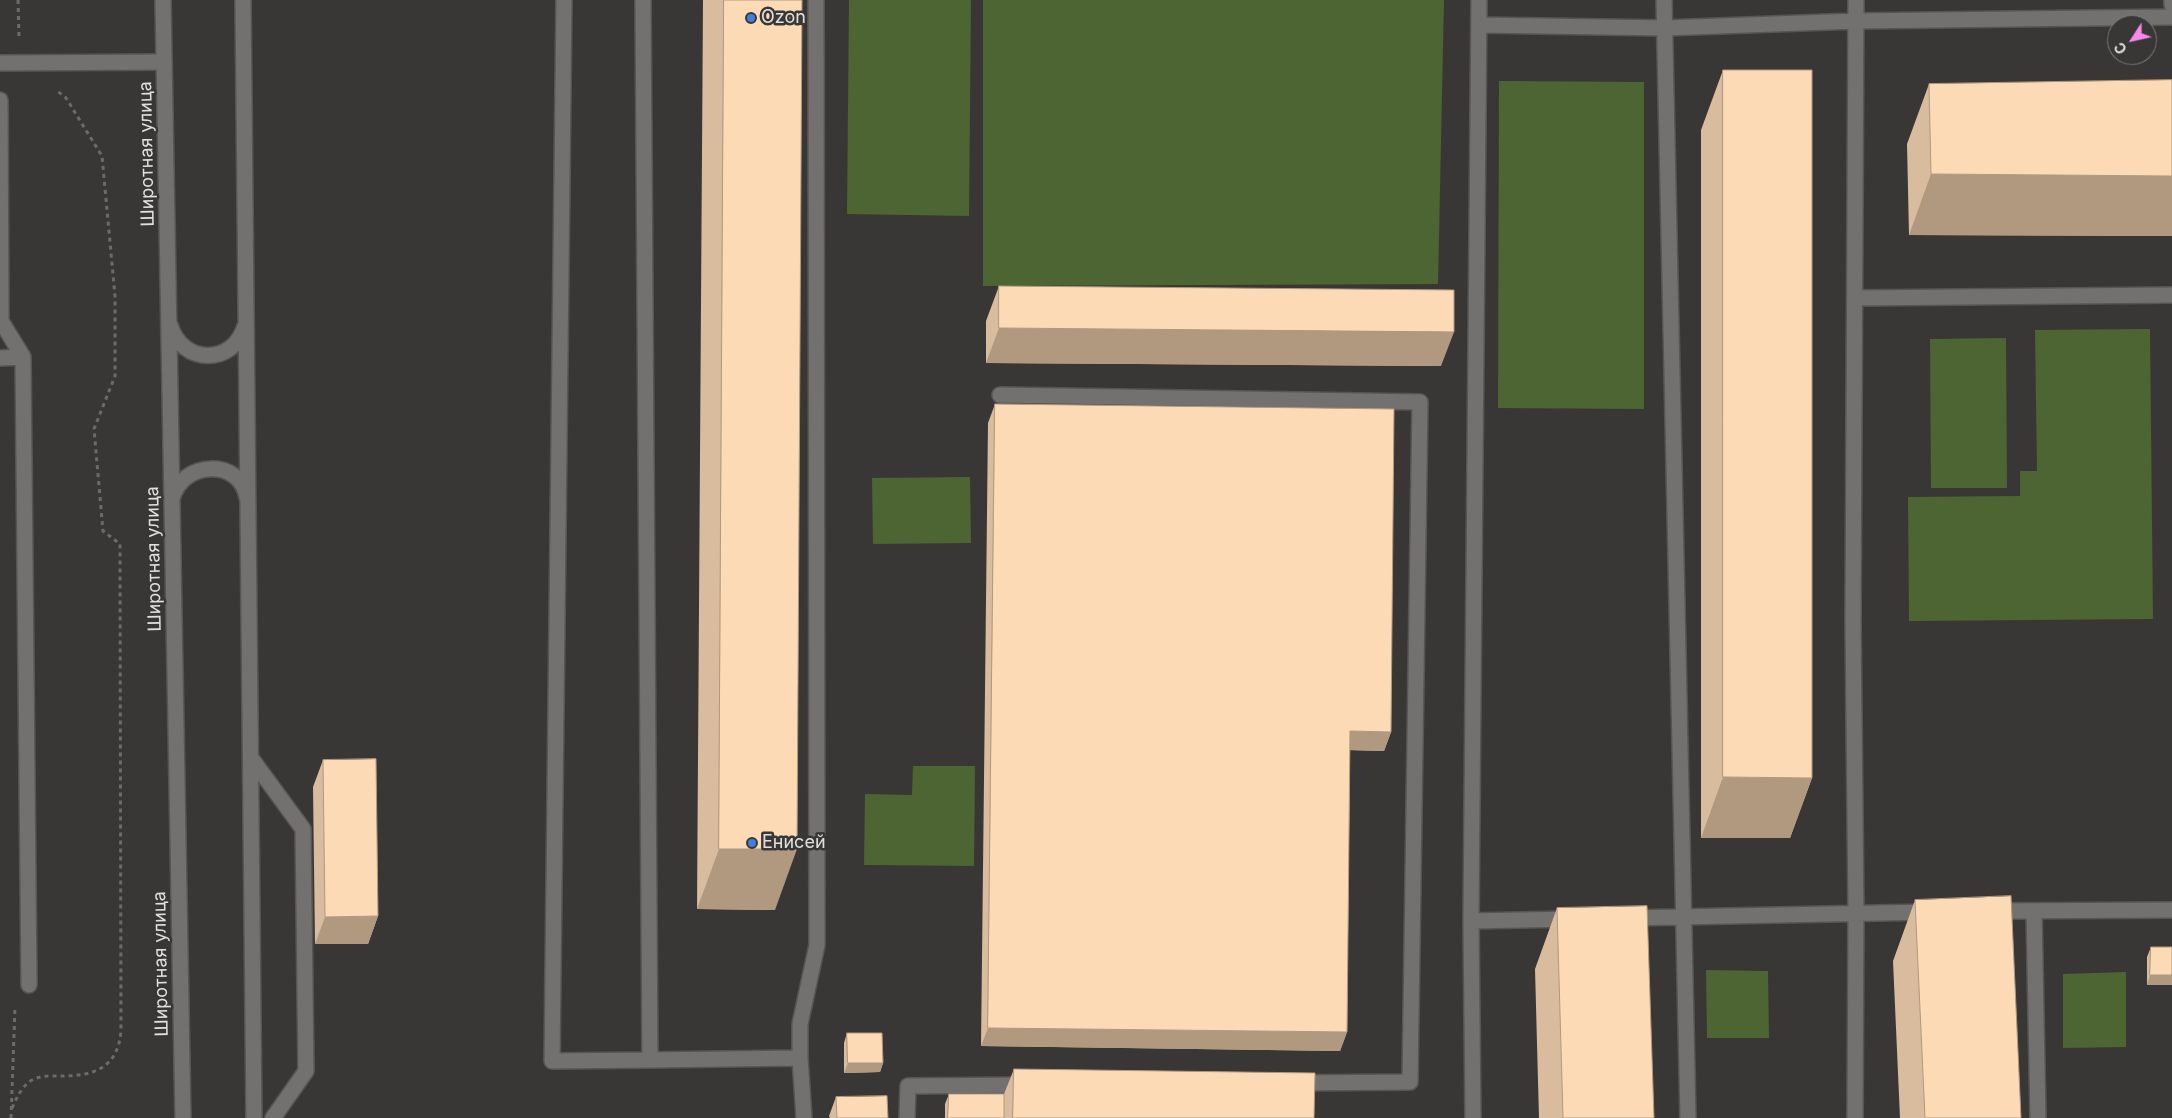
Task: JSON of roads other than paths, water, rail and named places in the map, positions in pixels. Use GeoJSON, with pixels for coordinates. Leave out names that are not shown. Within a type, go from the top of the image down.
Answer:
{"type":"FeatureCollection","features":[{"type":"Feature","properties":{"kind":"main road","name":"Широтная улица"},"geometry":{"type":"LineString","coordinates":[[163,0],[183,1118]]}},
{"type":"Feature","properties":{"kind":"main road"},"geometry":{"type":"LineString","coordinates":[[243,0],[254,1118]]}},
{"type":"Feature","properties":{"kind":"main road"},"geometry":{"type":"LineString","coordinates":[[564,0],[552,1061],[800,1058]]}},
{"type":"Feature","properties":{"kind":"main road"},"geometry":{"type":"LineString","coordinates":[[643,0],[650,1060]]}},
{"type":"Feature","properties":{"kind":"main road"},"geometry":{"type":"LineString","coordinates":[[804,1118],[800,1024],[817,945],[816,0]]}},
{"type":"Feature","properties":{"kind":"main road"},"geometry":{"type":"LineString","coordinates":[[1473,1118],[1471,921],[1479,0]]}},
{"type":"Feature","properties":{"kind":"main road"},"geometry":{"type":"LineString","coordinates":[[1664,0],[1682,917],[1688,1118]]}},
{"type":"Feature","properties":{"kind":"main road"},"geometry":{"type":"LineString","coordinates":[[1855,1118],[1856,913],[1853,622],[1856,0]]}},
{"type":"Feature","properties":{"kind":"main road"},"geometry":{"type":"LineString","coordinates":[[2172,0],[2172,5]]}},
{"type":"Feature","properties":{"kind":"main road"},"geometry":{"type":"LineString","coordinates":[[1479,25],[1664,28],[1856,21],[2172,17]]}},
{"type":"Feature","properties":{"kind":"main road"},"geometry":{"type":"LineString","coordinates":[[0,63],[164,62]]}},
{"type":"Feature","properties":{"kind":"main road"},"geometry":{"type":"LineString","coordinates":[[0,100],[2,321],[22,357],[29,985]]}},
{"type":"Feature","properties":{"kind":"main road"},"geometry":{"type":"LineString","coordinates":[[1855,298],[2172,296]]}},
{"type":"Feature","properties":{"kind":"main road"},"geometry":{"type":"LineString","coordinates":[[169,321],[178,342],[186,349],[208,356],[219,354],[233,346],[243,332],[246,321]]}},
{"type":"Feature","properties":{"kind":"main road"},"geometry":{"type":"LineString","coordinates":[[0,358],[22,357]]}},
{"type":"Feature","properties":{"kind":"main road"},"geometry":{"type":"LineString","coordinates":[[1000,395],[1420,402],[1410,1082],[1282,1083]]}},
{"type":"Feature","properties":{"kind":"main road"},"geometry":{"type":"LineString","coordinates":[[171,503],[174,492],[181,481],[201,469],[213,468],[233,476],[241,484],[246,494],[248,505]]}},
{"type":"Feature","properties":{"kind":"main road"},"geometry":{"type":"LineString","coordinates":[[251,758],[303,829],[306,1071],[273,1118]]}},
{"type":"Feature","properties":{"kind":"main road"},"geometry":{"type":"LineString","coordinates":[[1974,912],[2172,910]]}},
{"type":"Feature","properties":{"kind":"main road"},"geometry":{"type":"LineString","coordinates":[[2034,911],[2038,1118]]}},
{"type":"Feature","properties":{"kind":"main road"},"geometry":{"type":"LineString","coordinates":[[1615,918],[1945,912]]}},
{"type":"Feature","properties":{"kind":"main road"},"geometry":{"type":"LineString","coordinates":[[1471,921],[1586,919]]}},
{"type":"Feature","properties":{"kind":"main road"},"geometry":{"type":"LineString","coordinates":[[907,1118],[908,1086],[1036,1085]]}},
{"type":"Feature","properties":{"kind":"place","name":"Ozon"},"geometry":{"type":"Point","coordinates":[751,18]}},
{"type":"Feature","properties":{"kind":"place","name":"Енисей"},"geometry":{"type":"Point","coordinates":[752,843]}}]}
